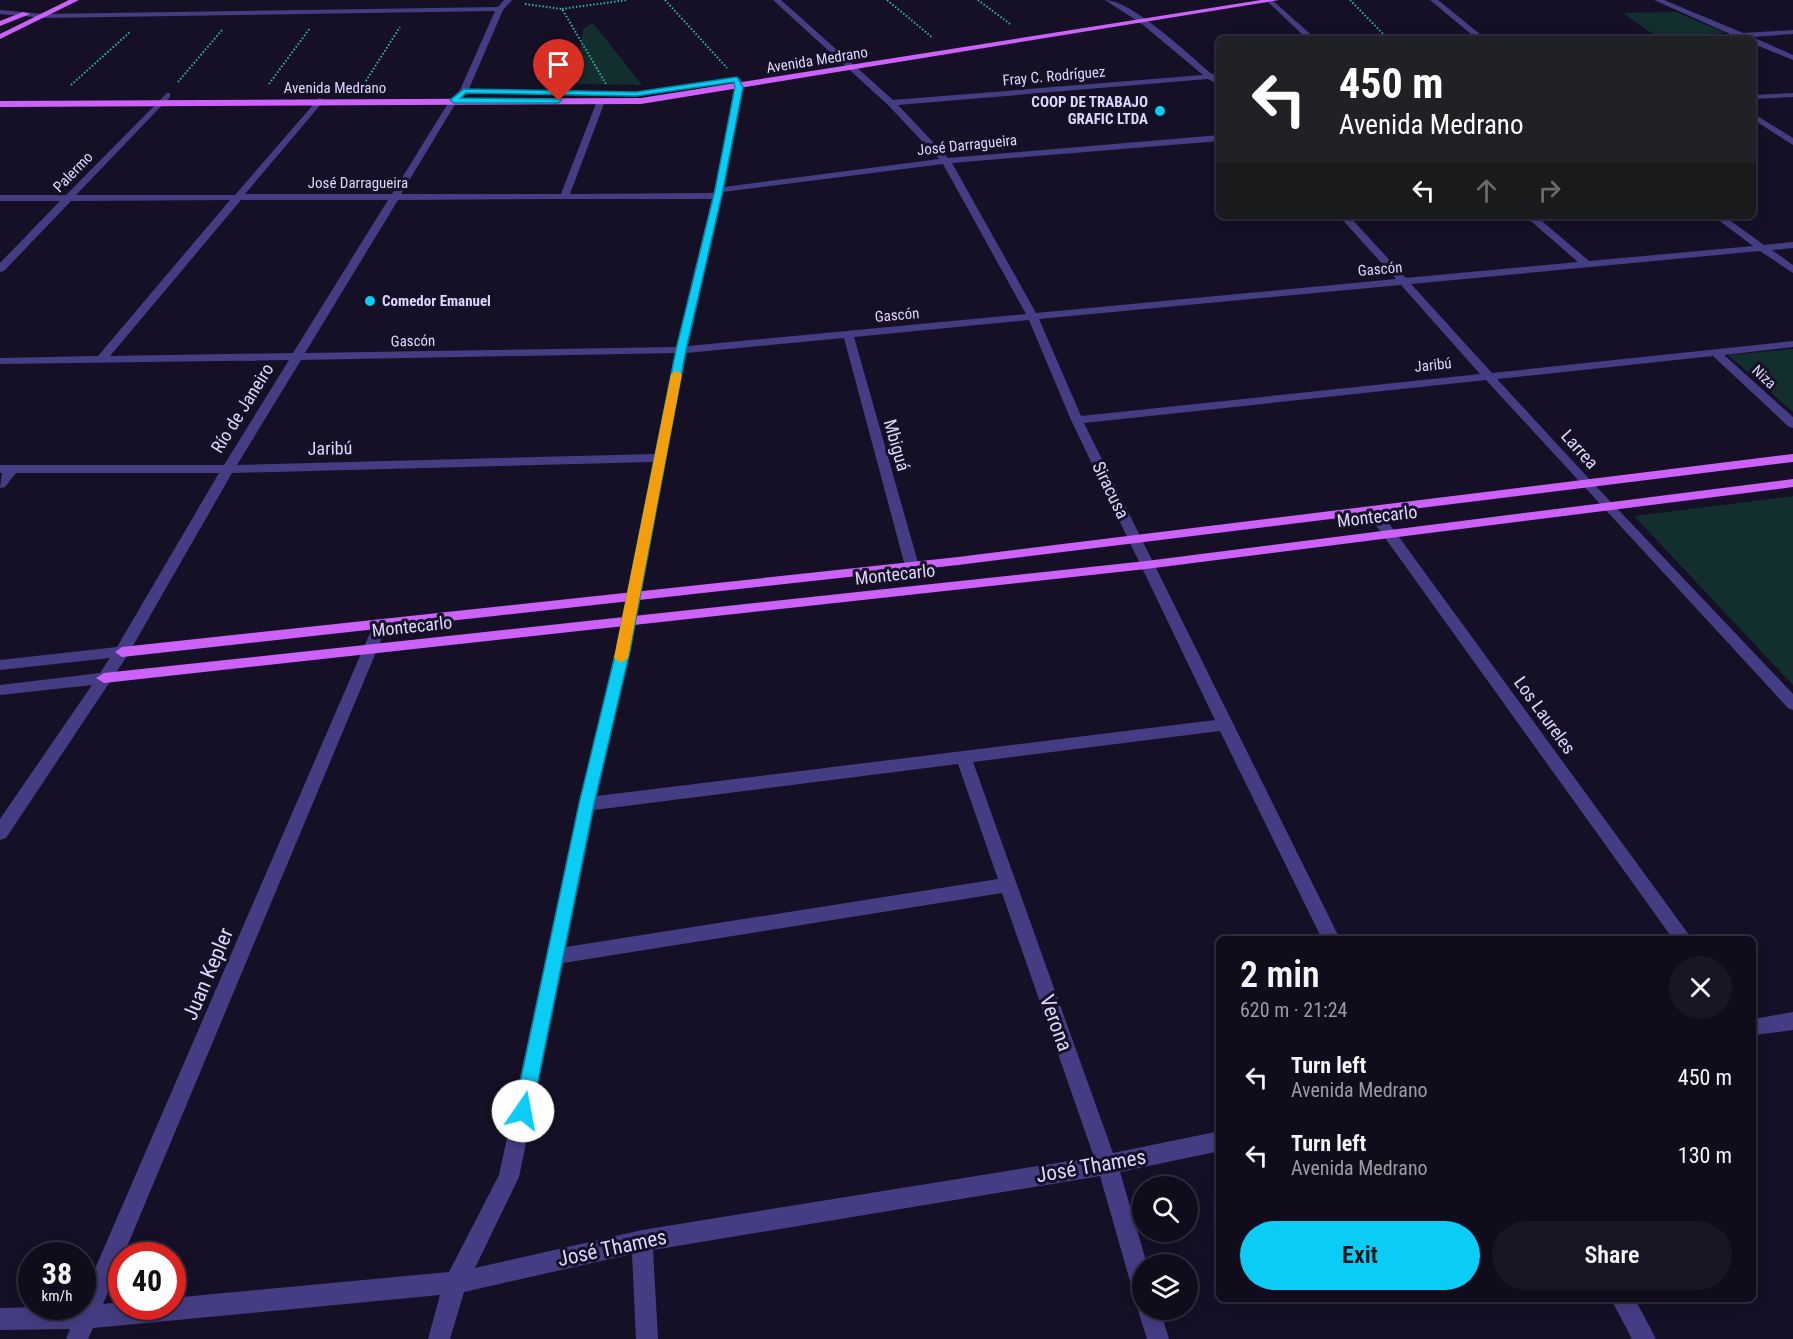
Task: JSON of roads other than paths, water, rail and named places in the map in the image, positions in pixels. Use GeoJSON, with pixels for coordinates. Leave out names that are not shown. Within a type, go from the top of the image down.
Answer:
{"type":"FeatureCollection","features":[{"type":"Feature","properties":{"kind":"main road"},"geometry":{"type":"LineString","coordinates":[[0,24],[28,14],[56,0]]}},
{"type":"Feature","properties":{"kind":"main road"},"geometry":{"type":"LineString","coordinates":[[0,37],[75,0]]}},
{"type":"Feature","properties":{"kind":"main road","name":"Avenida Medrano"},"geometry":{"type":"LineString","coordinates":[[848,65],[942,46],[1229,0]]}},
{"type":"Feature","properties":{"kind":"main road","name":"Avenida Medrano"},"geometry":{"type":"LineString","coordinates":[[0,97],[319,101],[461,94],[602,101],[660,99],[738,83],[848,65],[1145,22],[1272,0]]}},
{"type":"Feature","properties":{"kind":"main road","name":"Avenida Medrano"},"geometry":{"type":"LineString","coordinates":[[498,92],[660,92],[738,83]]}},
{"type":"Feature","properties":{"kind":"main road","name":"Avenida Medrano"},"geometry":{"type":"LineString","coordinates":[[0,104],[261,94],[429,92]]}},
{"type":"Feature","properties":{"kind":"main road","name":"Montecarlo"},"geometry":{"type":"LineString","coordinates":[[122,652],[380,626],[1136,541],[1375,513],[1793,458]]}},
{"type":"Feature","properties":{"kind":"main road","name":"Montecarlo"},"geometry":{"type":"LineString","coordinates":[[104,678],[628,623],[1146,565],[1793,483]]}},
{"type":"Feature","properties":{"kind":"street","name":"Siracusa"},"geometry":{"type":"LineString","coordinates":[[777,0],[891,103],[946,161],[1033,317],[1077,420],[1146,565],[1330,936]]}},
{"type":"Feature","properties":{"kind":"street"},"geometry":{"type":"LineString","coordinates":[[1109,0],[1145,22],[1216,77]]}},
{"type":"Feature","properties":{"kind":"street"},"geometry":{"type":"LineString","coordinates":[[1272,0],[1309,36]]}},
{"type":"Feature","properties":{"kind":"street"},"geometry":{"type":"LineString","coordinates":[[1434,0],[1478,36]]}},
{"type":"Feature","properties":{"kind":"street"},"geometry":{"type":"LineString","coordinates":[[1658,0],[1740,35]]}},
{"type":"Feature","properties":{"kind":"street","name":"Río de Janeiro"},"geometry":{"type":"LineString","coordinates":[[0,833],[122,652],[228,469],[393,198],[461,94],[500,9],[507,1]]}},
{"type":"Feature","properties":{"kind":"street"},"geometry":{"type":"LineString","coordinates":[[261,14],[276,5]]}},
{"type":"Feature","properties":{"kind":"street"},"geometry":{"type":"LineString","coordinates":[[0,12],[44,16],[500,9]]}},
{"type":"Feature","properties":{"kind":"street"},"geometry":{"type":"LineString","coordinates":[[1737,36],[1793,32]]}},
{"type":"Feature","properties":{"kind":"street"},"geometry":{"type":"LineString","coordinates":[[1756,42],[1793,58]]}},
{"type":"Feature","properties":{"kind":"street","name":"Fray C. Rodríguez"},"geometry":{"type":"LineString","coordinates":[[891,103],[1216,77]]}},
{"type":"Feature","properties":{"kind":"street"},"geometry":{"type":"LineString","coordinates":[[439,1339],[455,1283],[509,1177],[587,804],[628,623],[681,350],[718,193],[738,83]]}},
{"type":"Feature","properties":{"kind":"street"},"geometry":{"type":"LineString","coordinates":[[1756,98],[1793,94]]}},
{"type":"Feature","properties":{"kind":"street","name":"Palermo"},"geometry":{"type":"LineString","coordinates":[[0,269],[164,99]]}},
{"type":"Feature","properties":{"kind":"street"},"geometry":{"type":"LineString","coordinates":[[100,361],[319,101]]}},
{"type":"Feature","properties":{"kind":"street"},"geometry":{"type":"LineString","coordinates":[[564,197],[602,101]]}},
{"type":"Feature","properties":{"kind":"street"},"geometry":{"type":"LineString","coordinates":[[1756,118],[1793,142]]}},
{"type":"Feature","properties":{"kind":"street","name":"José Darragueira"},"geometry":{"type":"LineString","coordinates":[[0,198],[564,197],[718,193],[946,161],[1216,138]]}},
{"type":"Feature","properties":{"kind":"street","name":"Larrea"},"geometry":{"type":"LineString","coordinates":[[1347,219],[1587,486],[1793,704]]}},
{"type":"Feature","properties":{"kind":"street"},"geometry":{"type":"LineString","coordinates":[[1534,219],[1586,264]]}},
{"type":"Feature","properties":{"kind":"street"},"geometry":{"type":"LineString","coordinates":[[1722,219],[1793,270]]}},
{"type":"Feature","properties":{"kind":"street","name":"Gascón"},"geometry":{"type":"LineString","coordinates":[[0,361],[681,350],[1793,245]]}},
{"type":"Feature","properties":{"kind":"street","name":"Mbiguá"},"geometry":{"type":"LineString","coordinates":[[848,334],[912,566]]}},
{"type":"Feature","properties":{"kind":"street","name":"Jaribú"},"geometry":{"type":"LineString","coordinates":[[1077,420],[1793,344]]}},
{"type":"Feature","properties":{"kind":"street","name":"Niza"},"geometry":{"type":"LineString","coordinates":[[1715,352],[1793,424]]}},
{"type":"Feature","properties":{"kind":"street","name":"Jaribú"},"geometry":{"type":"LineString","coordinates":[[6,469],[228,469],[660,458]]}},
{"type":"Feature","properties":{"kind":"street"},"geometry":{"type":"LineString","coordinates":[[0,484],[6,469]]}},
{"type":"Feature","properties":{"kind":"street","name":"Los Laureles"},"geometry":{"type":"LineString","coordinates":[[1375,513],[1681,936]]}},
{"type":"Feature","properties":{"kind":"street","name":"Juan Kepler"},"geometry":{"type":"LineString","coordinates":[[96,1294],[380,626]]}},
{"type":"Feature","properties":{"kind":"street","name":"Montecarlo"},"geometry":{"type":"LineString","coordinates":[[0,665],[122,652]]}},
{"type":"Feature","properties":{"kind":"street","name":"Montecarlo"},"geometry":{"type":"LineString","coordinates":[[0,690],[104,678]]}},
{"type":"Feature","properties":{"kind":"street"},"geometry":{"type":"LineString","coordinates":[[587,804],[1225,725]]}},
{"type":"Feature","properties":{"kind":"street","name":"Verona"},"geometry":{"type":"LineString","coordinates":[[964,759],[1107,1165],[1133,1254]]}},
{"type":"Feature","properties":{"kind":"street"},"geometry":{"type":"LineString","coordinates":[[557,956],[1007,885]]}},
{"type":"Feature","properties":{"kind":"street"},"geometry":{"type":"LineString","coordinates":[[1756,1027],[1793,1021]]}},
{"type":"Feature","properties":{"kind":"street","name":"José Thames"},"geometry":{"type":"LineString","coordinates":[[96,1316],[455,1283],[642,1241],[1107,1165],[1216,1142]]}},
{"type":"Feature","properties":{"kind":"street"},"geometry":{"type":"LineString","coordinates":[[642,1241],[647,1339]]}},
{"type":"Feature","properties":{"kind":"street"},"geometry":{"type":"LineString","coordinates":[[1624,1302],[1645,1339]]}},
{"type":"Feature","properties":{"kind":"street","name":"José Thames"},"geometry":{"type":"LineString","coordinates":[[0,1319],[18,1319]]}},
{"type":"Feature","properties":{"kind":"street","name":"Juan Kepler"},"geometry":{"type":"LineString","coordinates":[[77,1339],[85,1320]]}},
{"type":"Feature","properties":{"kind":"street"},"geometry":{"type":"LineString","coordinates":[[1152,1320],[1158,1339]]}},
{"type":"Feature","properties":{"kind":"place","name":"COOP DE TRABAJO GRAFIC LTDA"},"geometry":{"type":"Point","coordinates":[1160,111]}},
{"type":"Feature","properties":{"kind":"place","name":"Comedor Emanuel"},"geometry":{"type":"Point","coordinates":[370,301]}}]}
